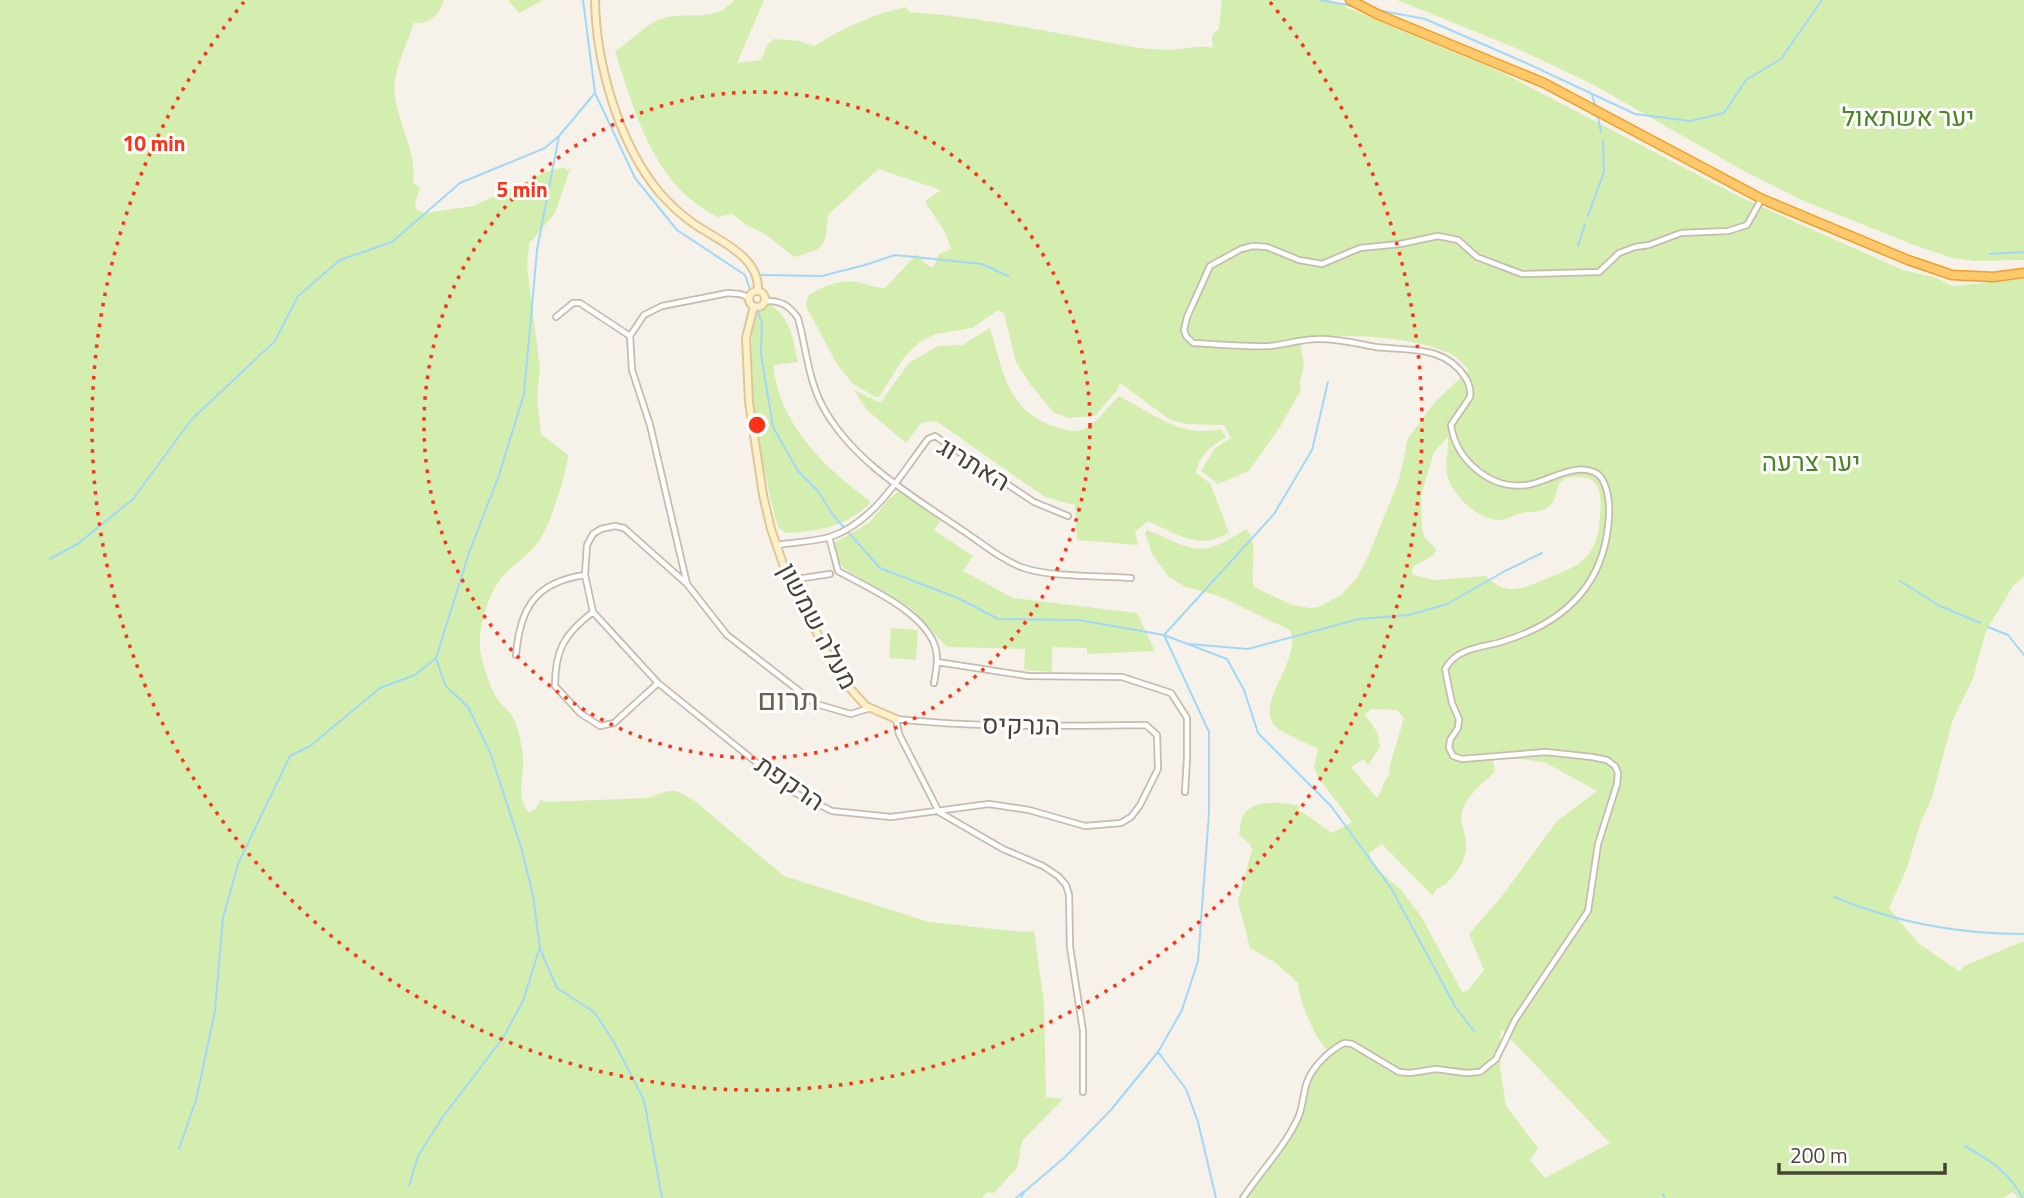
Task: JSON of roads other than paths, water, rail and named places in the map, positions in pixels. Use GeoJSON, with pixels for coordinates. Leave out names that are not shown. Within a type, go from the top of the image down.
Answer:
{"type":"FeatureCollection","features":[{"type":"Feature","properties":{"kind":"highway"},"geometry":{"type":"LineString","coordinates":[[1350,0],[1379,15],[1544,83],[1762,199],[1939,273],[1993,276],[2024,273]]}},
{"type":"Feature","properties":{"kind":"street"},"geometry":{"type":"LineString","coordinates":[[595,0],[600,61],[621,125],[639,159],[652,182],[673,205],[690,221],[732,247],[744,258],[757,279],[758,291]]}},
{"type":"Feature","properties":{"kind":"street"},"geometry":{"type":"LineString","coordinates":[[1243,1198],[1273,1159],[1299,1116],[1308,1081],[1314,1071],[1335,1048],[1344,1043],[1352,1045],[1399,1072],[1436,1069],[1480,1072],[1496,1059],[1515,1020],[1588,911],[1598,844],[1617,784],[1618,772],[1615,766],[1606,760],[1592,757],[1546,752],[1462,759],[1453,756],[1449,748],[1450,740],[1458,728],[1459,719],[1452,703],[1445,669],[1450,660],[1460,653],[1531,631],[1559,616],[1575,603],[1602,559],[1609,512],[1606,487],[1600,476],[1593,471],[1570,471],[1526,485],[1510,485],[1474,469],[1452,433],[1451,425],[1470,397],[1469,382],[1461,370],[1449,360],[1432,352],[1318,339],[1270,346],[1193,342],[1184,330],[1205,274],[1217,261],[1253,246],[1267,247],[1299,260],[1322,264],[1360,248],[1400,244],[1438,236],[1458,240],[1477,257],[1522,274],[1600,272],[1619,253],[1635,247],[1681,233],[1728,231],[1747,225],[1762,199]]}},
{"type":"Feature","properties":{"kind":"street"},"geometry":{"type":"LineString","coordinates":[[750,298],[758,291]]}},
{"type":"Feature","properties":{"kind":"street"},"geometry":{"type":"LineString","coordinates":[[758,291],[764,295],[765,301]]}},
{"type":"Feature","properties":{"kind":"street"},"geometry":{"type":"LineString","coordinates":[[687,584],[650,425],[632,370],[630,336],[644,315],[662,306],[728,293],[740,293],[750,298],[754,306],[776,300],[792,310],[798,318],[813,384],[824,408],[853,447],[895,482],[1021,567],[1038,571],[1131,578]]}},
{"type":"Feature","properties":{"kind":"street"},"geometry":{"type":"LineString","coordinates":[[556,317],[573,303],[580,303],[630,336]]}},
{"type":"Feature","properties":{"kind":"street","name":"מעלה שמשון"},"geometry":{"type":"LineString","coordinates":[[754,306],[746,338],[747,388],[763,495],[776,545],[790,580],[825,649],[847,685],[858,699],[870,708],[895,719]]}},
{"type":"Feature","properties":{"kind":"street","name":"האתרוג"},"geometry":{"type":"LineString","coordinates":[[895,482],[928,439],[935,436],[1034,502],[1068,516]]}},
{"type":"Feature","properties":{"kind":"street"},"geometry":{"type":"LineString","coordinates":[[776,545],[829,537],[862,519],[895,482]]}},
{"type":"Feature","properties":{"kind":"street"},"geometry":{"type":"LineString","coordinates":[[658,683],[614,723],[600,726],[579,713],[555,686],[555,667],[563,641],[575,626],[593,612],[585,575],[587,545],[593,534],[601,529],[615,526],[624,528],[687,584],[727,635],[808,699],[827,709],[840,712],[858,713],[870,708]]}},
{"type":"Feature","properties":{"kind":"street"},"geometry":{"type":"LineString","coordinates":[[829,537],[838,571],[896,604],[920,622],[935,645],[937,662],[934,683]]}},
{"type":"Feature","properties":{"kind":"street"},"geometry":{"type":"LineString","coordinates":[[790,580],[830,574]]}},
{"type":"Feature","properties":{"kind":"street"},"geometry":{"type":"LineString","coordinates":[[516,655],[522,620],[527,609],[543,590],[566,578],[585,575]]}},
{"type":"Feature","properties":{"kind":"street","name":"הרקפת"},"geometry":{"type":"LineString","coordinates":[[593,612],[658,683],[793,792],[832,811],[891,817],[989,804],[1029,810],[1085,826],[1121,823],[1140,805],[1158,769],[1157,735],[1146,725]]}},
{"type":"Feature","properties":{"kind":"street"},"geometry":{"type":"LineString","coordinates":[[937,662],[1028,676],[1122,677],[1171,693],[1187,719],[1185,792]]}},
{"type":"Feature","properties":{"kind":"street"},"geometry":{"type":"LineString","coordinates":[[895,719],[939,812],[1003,849],[1043,866],[1066,885],[1069,895],[1070,947],[1083,1031],[1083,1092]]}},
{"type":"Feature","properties":{"kind":"street","name":"הנרקיס"},"geometry":{"type":"LineString","coordinates":[[895,719],[1046,726],[1146,725]]}},
{"type":"Feature","properties":{"kind":"waterway"},"geometry":{"type":"LineString","coordinates":[[583,0],[595,93],[635,178],[677,230],[745,275],[755,304]]}},
{"type":"Feature","properties":{"kind":"waterway"},"geometry":{"type":"LineString","coordinates":[[1320,0],[1352,6]]}},
{"type":"Feature","properties":{"kind":"waterway"},"geometry":{"type":"LineString","coordinates":[[1382,11],[1425,19],[1635,114],[1690,121],[1724,113],[1746,80],[1781,59],[1822,0]]}},
{"type":"Feature","properties":{"kind":"waterway"},"geometry":{"type":"LineString","coordinates":[[50,559],[79,543],[133,499],[191,420],[275,341],[298,296],[340,260],[392,242],[460,183],[545,148],[559,136],[595,93]]}},
{"type":"Feature","properties":{"kind":"waterway"},"geometry":{"type":"LineString","coordinates":[[1592,95],[1595,105]]}},
{"type":"Feature","properties":{"kind":"waterway"},"geometry":{"type":"LineString","coordinates":[[1598,117],[1601,132]]}},
{"type":"Feature","properties":{"kind":"waterway"},"geometry":{"type":"LineString","coordinates":[[559,136],[537,250],[524,394],[436,658],[445,685],[468,707],[490,752],[521,847],[533,895],[540,949],[557,988],[594,1012],[614,1042],[644,1100],[662,1198]]}},
{"type":"Feature","properties":{"kind":"waterway"},"geometry":{"type":"LineString","coordinates":[[1588,216],[1604,172],[1603,141]]}},
{"type":"Feature","properties":{"kind":"waterway"},"geometry":{"type":"LineString","coordinates":[[1578,246],[1585,224]]}},
{"type":"Feature","properties":{"kind":"waterway"},"geometry":{"type":"LineString","coordinates":[[1990,254],[2024,252]]}},
{"type":"Feature","properties":{"kind":"waterway"},"geometry":{"type":"LineString","coordinates":[[760,275],[822,276],[895,255],[982,264],[1008,276]]}},
{"type":"Feature","properties":{"kind":"waterway"},"geometry":{"type":"LineString","coordinates":[[757,309],[762,323],[761,354],[773,427],[798,471],[818,491],[833,515],[880,568],[960,599],[998,619],[1079,620],[1164,635],[1227,659],[1244,690],[1258,733],[1331,806],[1391,888],[1456,1008],[1474,1031]]}},
{"type":"Feature","properties":{"kind":"waterway"},"geometry":{"type":"LineString","coordinates":[[1021,1198],[1024,1192],[1064,1158],[1110,1111],[1158,1052],[1182,1010],[1198,961],[1209,813],[1209,732],[1164,635],[1274,514],[1312,450],[1328,382]]}},
{"type":"Feature","properties":{"kind":"waterway"},"geometry":{"type":"LineString","coordinates":[[1190,644],[1248,649],[1359,619],[1409,615],[1447,604],[1542,553]]}},
{"type":"Feature","properties":{"kind":"waterway"},"geometry":{"type":"LineString","coordinates":[[1900,581],[1940,606],[1980,623]]}},
{"type":"Feature","properties":{"kind":"waterway"},"geometry":{"type":"LineString","coordinates":[[1988,627],[2008,635],[2024,655]]}},
{"type":"Feature","properties":{"kind":"waterway"},"geometry":{"type":"LineString","coordinates":[[179,1149],[196,1100],[215,1011],[223,918],[238,864],[290,756],[310,746],[380,688],[415,675],[436,658]]}},
{"type":"Feature","properties":{"kind":"waterway"},"geometry":{"type":"LineString","coordinates":[[1834,897],[1903,920],[1927,925],[1975,932],[2024,934]]}},
{"type":"Feature","properties":{"kind":"waterway"},"geometry":{"type":"LineString","coordinates":[[409,1186],[418,1156],[442,1118],[503,1038],[523,1001],[539,950]]}},
{"type":"Feature","properties":{"kind":"waterway"},"geometry":{"type":"LineString","coordinates":[[1158,1052],[1186,1089],[1198,1122],[1216,1198]]}},
{"type":"Feature","properties":{"kind":"waterway"},"geometry":{"type":"LineString","coordinates":[[1965,1146],[1998,1168],[2011,1180],[2023,1198]]}},
{"type":"Feature","properties":{"kind":"waterway"},"geometry":{"type":"LineString","coordinates":[[1016,1198],[1023,1192]]}},
{"type":"Feature","properties":{"kind":"waterway"},"geometry":{"type":"LineString","coordinates":[[1663,1194],[1665,1198]]}},
{"type":"Feature","properties":{"kind":"district","name":"תרום"},"geometry":{"type":"Point","coordinates":[788,700]}},
{"type":"Feature","properties":{"kind":"park label","name":"יער אשתאול"},"geometry":{"type":"Point","coordinates":[1908,117]}},
{"type":"Feature","properties":{"kind":"park label","name":"יער צרעה"},"geometry":{"type":"Point","coordinates":[1811,462]}}]}
